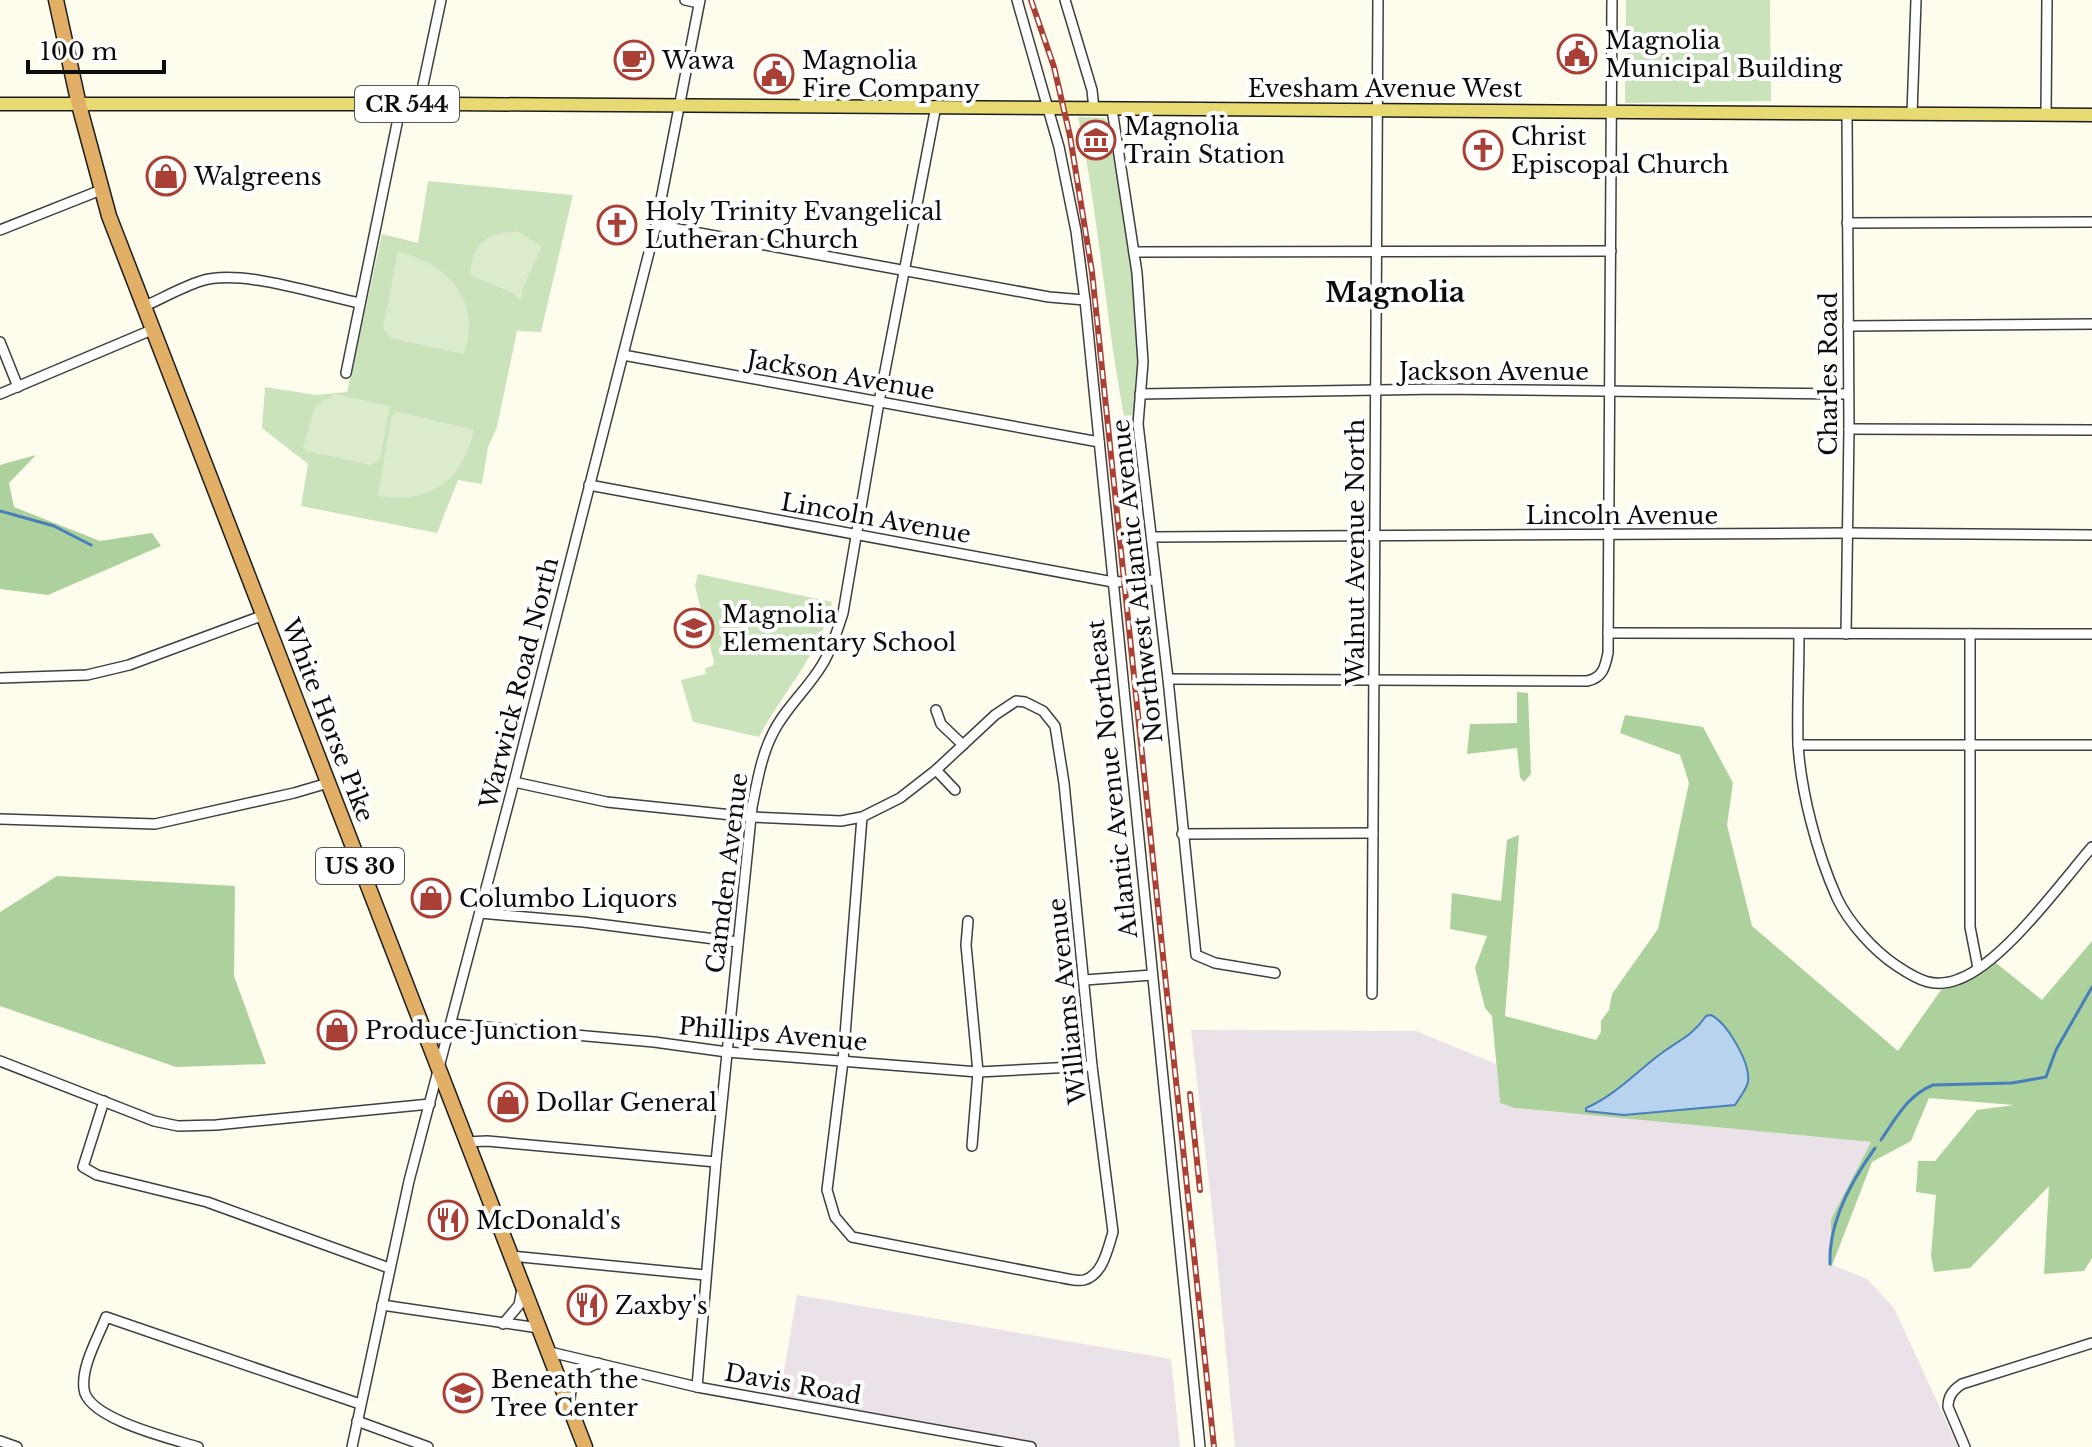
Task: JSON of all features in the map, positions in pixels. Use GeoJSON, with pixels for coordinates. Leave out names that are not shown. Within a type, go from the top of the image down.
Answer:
{"type":"FeatureCollection","features":[{"type":"Feature","properties":{"kind":"highway","name":"White Horse Pike"},"geometry":{"type":"LineString","coordinates":[[56,0],[101,190],[585,1447]]}},
{"type":"Feature","properties":{"kind":"main road","name":"CR 544"},"geometry":{"type":"LineString","coordinates":[[0,104],[679,106]]}},
{"type":"Feature","properties":{"kind":"main road","name":"Evesham Avenue West"},"geometry":{"type":"LineString","coordinates":[[679,106],[2092,115]]}},
{"type":"Feature","properties":{"kind":"street"},"geometry":{"type":"LineString","coordinates":[[419,104],[441,0]]}},
{"type":"Feature","properties":{"kind":"street"},"geometry":{"type":"LineString","coordinates":[[685,0],[700,2]]}},
{"type":"Feature","properties":{"kind":"street","name":"Atlantic Avenue Northeast"},"geometry":{"type":"LineString","coordinates":[[1017,0],[1050,109],[1076,231],[1085,300],[1200,1447]]}},
{"type":"Feature","properties":{"kind":"street"},"geometry":{"type":"LineString","coordinates":[[1065,0],[1092,90],[1094,109]]}},
{"type":"Feature","properties":{"kind":"street","name":"Walnut Avenue North"},"geometry":{"type":"LineString","coordinates":[[1372,994],[1378,0]]}},
{"type":"Feature","properties":{"kind":"street"},"geometry":{"type":"LineString","coordinates":[[1168,679],[1587,681],[1598,678],[1605,667],[1608,633],[1612,0]]}},
{"type":"Feature","properties":{"kind":"street"},"geometry":{"type":"LineString","coordinates":[[1912,114],[1916,0]]}},
{"type":"Feature","properties":{"kind":"street"},"geometry":{"type":"LineString","coordinates":[[2046,115],[2047,0]]}},
{"type":"Feature","properties":{"kind":"street","name":"Warwick Road North"},"geometry":{"type":"LineString","coordinates":[[352,1447],[389,1268],[656,225],[700,2]]}},
{"type":"Feature","properties":{"kind":"street"},"geometry":{"type":"LineString","coordinates":[[346,373],[401,104]]}},
{"type":"Feature","properties":{"kind":"street","name":"Camden Avenue"},"geometry":{"type":"LineString","coordinates":[[697,1387],[738,942],[751,817],[761,762],[784,714],[822,664],[843,613],[879,402],[936,106]]}},
{"type":"Feature","properties":{"kind":"street","name":"Northwest Atlantic Avenue"},"geometry":{"type":"LineString","coordinates":[[1112,109],[1134,252],[1142,337],[1138,424],[1196,955],[1215,963],[1275,973]]}},
{"type":"Feature","properties":{"kind":"street","name":"Charles Road"},"geometry":{"type":"LineString","coordinates":[[1846,634],[1849,429],[1847,114]]}},
{"type":"Feature","properties":{"kind":"street"},"geometry":{"type":"LineString","coordinates":[[0,230],[101,190]]}},
{"type":"Feature","properties":{"kind":"street"},"geometry":{"type":"LineString","coordinates":[[1847,223],[2092,222]]}},
{"type":"Feature","properties":{"kind":"street"},"geometry":{"type":"LineString","coordinates":[[656,225],[1049,297],[1085,300]]}},
{"type":"Feature","properties":{"kind":"street"},"geometry":{"type":"LineString","coordinates":[[1134,252],[1611,251]]}},
{"type":"Feature","properties":{"kind":"street"},"geometry":{"type":"LineString","coordinates":[[145,306],[202,280],[223,277],[264,282],[360,303]]}},
{"type":"Feature","properties":{"kind":"street"},"geometry":{"type":"LineString","coordinates":[[1848,326],[2092,324]]}},
{"type":"Feature","properties":{"kind":"street"},"geometry":{"type":"LineString","coordinates":[[0,394],[154,329]]}},
{"type":"Feature","properties":{"kind":"street"},"geometry":{"type":"LineString","coordinates":[[0,342],[18,387]]}},
{"type":"Feature","properties":{"kind":"street","name":"Jackson Avenue"},"geometry":{"type":"LineString","coordinates":[[623,355],[1099,442]]}},
{"type":"Feature","properties":{"kind":"street","name":"Jackson Avenue"},"geometry":{"type":"LineString","coordinates":[[1140,394],[1376,390],[1848,394]]}},
{"type":"Feature","properties":{"kind":"street"},"geometry":{"type":"LineString","coordinates":[[1849,429],[2092,430]]}},
{"type":"Feature","properties":{"kind":"street","name":"Lincoln Avenue"},"geometry":{"type":"LineString","coordinates":[[589,485],[1113,582],[1156,580]]}},
{"type":"Feature","properties":{"kind":"street","name":"Lincoln Avenue"},"geometry":{"type":"LineString","coordinates":[[1152,537],[1847,533],[2092,535]]}},
{"type":"Feature","properties":{"kind":"street"},"geometry":{"type":"LineString","coordinates":[[0,678],[87,675],[129,665],[264,615]]}},
{"type":"Feature","properties":{"kind":"street"},"geometry":{"type":"LineString","coordinates":[[1608,633],[2092,634]]}},
{"type":"Feature","properties":{"kind":"street"},"geometry":{"type":"LineString","coordinates":[[1799,634],[1798,745],[1806,801],[1838,899],[1860,930],[1889,961],[1918,980],[1940,985],[1962,978],[1999,954],[2092,847]]}},
{"type":"Feature","properties":{"kind":"street"},"geometry":{"type":"LineString","coordinates":[[1970,634],[1970,927],[1978,968]]}},
{"type":"Feature","properties":{"kind":"street","name":"Williams Avenue"},"geometry":{"type":"LineString","coordinates":[[843,1061],[827,1190],[833,1212],[852,1237],[1052,1276],[1083,1280],[1093,1275],[1107,1252],[1113,1232],[1092,1066],[1064,783],[1055,726],[1043,711],[1016,701],[995,715],[963,745]]}},
{"type":"Feature","properties":{"kind":"street"},"geometry":{"type":"LineString","coordinates":[[514,782],[607,802],[751,817],[841,821],[862,817],[892,803],[963,745],[941,724],[936,710]]}},
{"type":"Feature","properties":{"kind":"street"},"geometry":{"type":"LineString","coordinates":[[1798,745],[2092,745]]}},
{"type":"Feature","properties":{"kind":"street"},"geometry":{"type":"LineString","coordinates":[[936,770],[955,790]]}},
{"type":"Feature","properties":{"kind":"street"},"geometry":{"type":"LineString","coordinates":[[0,819],[155,824],[328,783]]}},
{"type":"Feature","properties":{"kind":"street"},"geometry":{"type":"LineString","coordinates":[[843,1061],[862,817]]}},
{"type":"Feature","properties":{"kind":"street"},"geometry":{"type":"LineString","coordinates":[[1182,834],[1373,833]]}},
{"type":"Feature","properties":{"kind":"street"},"geometry":{"type":"LineString","coordinates":[[480,913],[583,922],[738,942]]}},
{"type":"Feature","properties":{"kind":"street"},"geometry":{"type":"LineString","coordinates":[[968,921],[966,945],[978,1072],[972,1146]]}},
{"type":"Feature","properties":{"kind":"street"},"geometry":{"type":"LineString","coordinates":[[1085,980],[1152,975]]}},
{"type":"Feature","properties":{"kind":"street","name":"Phillips Avenue"},"geometry":{"type":"LineString","coordinates":[[451,1024],[654,1042],[727,1052],[978,1072],[1092,1066]]}},
{"type":"Feature","properties":{"kind":"street"},"geometry":{"type":"LineString","coordinates":[[0,1061],[154,1121],[178,1126],[230,1124],[430,1104]]}},
{"type":"Feature","properties":{"kind":"street"},"geometry":{"type":"LineString","coordinates":[[104,1101],[83,1167],[97,1175],[207,1202],[389,1268]]}},
{"type":"Feature","properties":{"kind":"street"},"geometry":{"type":"LineString","coordinates":[[466,1142],[487,1141],[716,1162]]}},
{"type":"Feature","properties":{"kind":"street"},"geometry":{"type":"LineString","coordinates":[[511,1256],[705,1275]]}},
{"type":"Feature","properties":{"kind":"street"},"geometry":{"type":"LineString","coordinates":[[503,1324],[519,1305],[522,1285]]}},
{"type":"Feature","properties":{"kind":"street"},"geometry":{"type":"LineString","coordinates":[[382,1305],[539,1328]]}},
{"type":"Feature","properties":{"kind":"street"},"geometry":{"type":"LineString","coordinates":[[198,1447],[106,1414],[87,1399],[83,1386],[86,1369],[106,1317],[360,1404]]}},
{"type":"Feature","properties":{"kind":"street"},"geometry":{"type":"LineString","coordinates":[[1965,1447],[1948,1404],[1953,1389],[2092,1343]]}},
{"type":"Feature","properties":{"kind":"street","name":"Davis Road"},"geometry":{"type":"LineString","coordinates":[[550,1352],[697,1387],[1031,1447]]}},
{"type":"Feature","properties":{"kind":"street"},"geometry":{"type":"LineString","coordinates":[[570,1404],[570,1386],[577,1374],[598,1363]]}},
{"type":"Feature","properties":{"kind":"street"},"geometry":{"type":"LineString","coordinates":[[357,1421],[428,1447]]}},
{"type":"Feature","properties":{"kind":"street"},"geometry":{"type":"LineString","coordinates":[[0,1441],[17,1447]]}},
{"type":"Feature","properties":{"kind":"shaded area"},"geometry":{"type":"Polygon","coordinates":[[[1191,1030],[1416,1031],[1496,1064],[1500,1103],[1515,1108],[1871,1142],[1831,1219],[1830,1264],[1867,1279],[1894,1308],[1958,1447],[1235,1447],[1191,1030]]]}},
{"type":"Feature","properties":{"kind":"shaded area"},"geometry":{"type":"Polygon","coordinates":[[[797,1295],[1171,1359],[1180,1447],[1033,1447],[779,1401],[797,1295]]]}},
{"type":"Feature","properties":{"kind":"green space"},"geometry":{"type":"Polygon","coordinates":[[[1626,0],[1770,0],[1771,101],[1625,103],[1626,0]]]}},
{"type":"Feature","properties":{"kind":"green space"},"geometry":{"type":"Polygon","coordinates":[[[1078,117],[1105,118],[1110,128],[1123,198],[1139,326],[1139,386],[1133,415],[1124,416],[1078,117]]]}},
{"type":"Feature","properties":{"kind":"green space"},"geometry":{"type":"Polygon","coordinates":[[[428,181],[573,195],[541,332],[517,331],[497,427],[488,447],[482,484],[458,480],[437,533],[301,506],[308,464],[262,428],[265,387],[316,395],[347,392],[382,234],[418,243],[428,181]]]}},
{"type":"Feature","properties":{"kind":"green space"},"geometry":{"type":"Polygon","coordinates":[[[517,231],[542,246],[522,290],[523,297],[518,299],[514,294],[470,275],[474,255],[483,242],[517,231]]]}},
{"type":"Feature","properties":{"kind":"green space"},"geometry":{"type":"Polygon","coordinates":[[[398,252],[432,265],[456,287],[468,317],[464,354],[390,338],[383,328],[398,252]]]}},
{"type":"Feature","properties":{"kind":"green space"},"geometry":{"type":"Polygon","coordinates":[[[334,394],[390,406],[380,460],[371,465],[307,451],[303,446],[315,407],[334,394]]]}},
{"type":"Feature","properties":{"kind":"green space"},"geometry":{"type":"Polygon","coordinates":[[[395,411],[474,430],[462,463],[453,475],[441,485],[413,497],[378,496],[391,417],[395,411]]]}},
{"type":"Feature","properties":{"kind":"green space"},"geometry":{"type":"Polygon","coordinates":[[[36,455],[9,483],[14,507],[100,541],[152,533],[161,546],[48,595],[0,589],[0,465],[36,455]]]}},
{"type":"Feature","properties":{"kind":"green space"},"geometry":{"type":"Polygon","coordinates":[[[698,574],[832,602],[810,656],[759,737],[693,722],[681,680],[706,674],[705,668],[713,666],[714,662],[695,586],[698,574]]]}},
{"type":"Feature","properties":{"kind":"green space"},"geometry":{"type":"Polygon","coordinates":[[[1517,692],[1528,693],[1531,774],[1524,782],[1520,777],[1517,748],[1467,754],[1470,724],[1517,723],[1517,692]]]}},
{"type":"Feature","properties":{"kind":"green space"},"geometry":{"type":"Polygon","coordinates":[[[1625,715],[1703,727],[1733,783],[1727,825],[1752,926],[1898,1051],[1946,983],[1991,959],[2042,1000],[2092,941],[2092,1258],[2084,1271],[2044,1274],[2049,1186],[1970,1268],[1934,1272],[1931,1256],[1936,1195],[1916,1192],[1918,1161],[1935,1161],[1977,1110],[2014,1105],[1929,1098],[1911,1141],[1872,1162],[1831,1268],[1831,1219],[1871,1142],[1515,1108],[1500,1103],[1492,1016],[1485,1008],[1475,968],[1487,936],[1450,929],[1452,893],[1501,901],[1507,840],[1519,835],[1505,1016],[1596,1040],[1601,1032],[1601,1021],[1609,1010],[1612,994],[1658,929],[1689,783],[1680,755],[1620,733],[1625,715]]]}},
{"type":"Feature","properties":{"kind":"green space"},"geometry":{"type":"Polygon","coordinates":[[[57,876],[235,886],[234,976],[266,1064],[176,1067],[0,1006],[0,912],[57,876]]]}},
{"type":"Feature","properties":{"kind":"water"},"geometry":{"type":"Polygon","coordinates":[[[1711,1015],[1731,1035],[1746,1065],[1748,1082],[1735,1105],[1624,1115],[1586,1111],[1586,1108],[1617,1090],[1711,1015]]]}},
{"type":"Feature","properties":{"kind":"waterway"},"geometry":{"type":"LineString","coordinates":[[0,511],[54,526],[91,545]]}},
{"type":"Feature","properties":{"kind":"waterway"},"geometry":{"type":"LineString","coordinates":[[1881,1140],[1910,1101],[1933,1085],[2012,1083],[2046,1077],[2056,1050],[2092,987]]}},
{"type":"Feature","properties":{"kind":"waterway"},"geometry":{"type":"LineString","coordinates":[[1830,1264],[1837,1218],[1858,1174],[1875,1148]]}},
{"type":"Feature","properties":{"kind":"railway"},"geometry":{"type":"LineString","coordinates":[[1031,0],[1054,67],[1070,136],[1092,272],[1214,1447]]}},
{"type":"Feature","properties":{"kind":"railway"},"geometry":{"type":"LineString","coordinates":[[1190,1094],[1200,1190]]}},
{"type":"Feature","properties":{"kind":"place","name":"Magnolia Municipal Building"},"geometry":{"type":"Point","coordinates":[1577,54]}},
{"type":"Feature","properties":{"kind":"place","name":"Wawa"},"geometry":{"type":"Point","coordinates":[634,60]}},
{"type":"Feature","properties":{"kind":"place","name":"Magnolia Fire Company"},"geometry":{"type":"Point","coordinates":[774,74]}},
{"type":"Feature","properties":{"kind":"place","name":"Magnolia Train Station"},"geometry":{"type":"Point","coordinates":[1096,140]}},
{"type":"Feature","properties":{"kind":"place","name":"Christ Episcopal Church"},"geometry":{"type":"Point","coordinates":[1483,150]}},
{"type":"Feature","properties":{"kind":"place","name":"Walgreens"},"geometry":{"type":"Point","coordinates":[166,176]}},
{"type":"Feature","properties":{"kind":"place","name":"Holy Trinity Evangelical Lutheran Church"},"geometry":{"type":"Point","coordinates":[617,225]}},
{"type":"Feature","properties":{"kind":"place","name":"Magnolia Elementary School"},"geometry":{"type":"Point","coordinates":[694,628]}},
{"type":"Feature","properties":{"kind":"place","name":"Columbo Liquors"},"geometry":{"type":"Point","coordinates":[431,898]}},
{"type":"Feature","properties":{"kind":"place","name":"Produce Junction"},"geometry":{"type":"Point","coordinates":[337,1030]}},
{"type":"Feature","properties":{"kind":"place","name":"Dollar General"},"geometry":{"type":"Point","coordinates":[508,1102]}},
{"type":"Feature","properties":{"kind":"place","name":"McDonald's"},"geometry":{"type":"Point","coordinates":[448,1220]}},
{"type":"Feature","properties":{"kind":"place","name":"Zaxby's"},"geometry":{"type":"Point","coordinates":[587,1305]}},
{"type":"Feature","properties":{"kind":"place","name":"Beneath the Tree Center"},"geometry":{"type":"Point","coordinates":[463,1393]}},
{"type":"Feature","properties":{"kind":"district","name":"Magnolia"},"geometry":{"type":"Point","coordinates":[1395,292]}}]}
